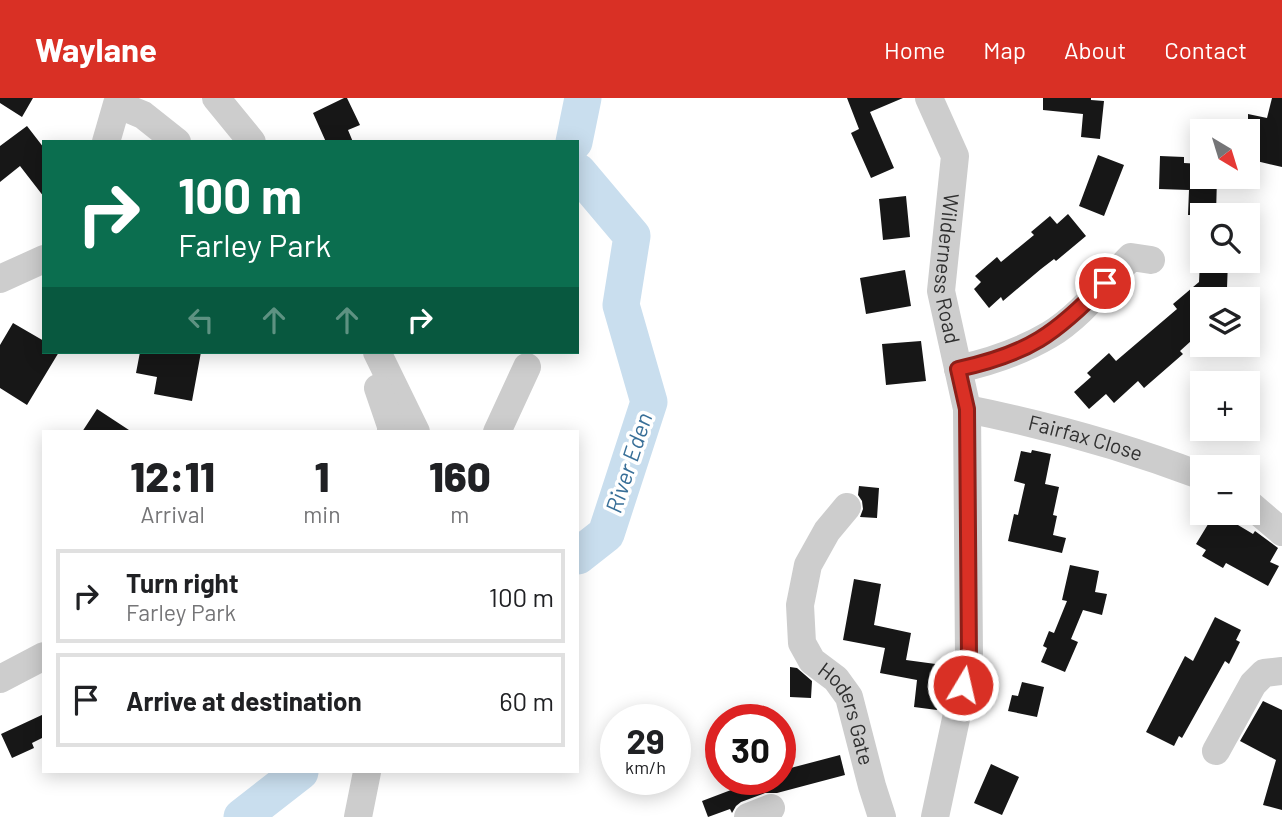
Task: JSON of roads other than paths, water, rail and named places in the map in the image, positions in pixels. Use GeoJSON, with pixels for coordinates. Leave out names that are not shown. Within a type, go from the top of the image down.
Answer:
{"type":"FeatureCollection","features":[{"type":"Feature","properties":{"kind":"street"},"geometry":{"type":"LineString","coordinates":[[215,98],[250,140]]}},
{"type":"Feature","properties":{"kind":"street","name":"Wilderness Road"},"geometry":{"type":"LineString","coordinates":[[929,98],[955,156],[941,291],[967,409],[969,658],[934,817]]}},
{"type":"Feature","properties":{"kind":"street"},"geometry":{"type":"LineString","coordinates":[[107,140],[117,104],[144,115],[175,140]]}},
{"type":"Feature","properties":{"kind":"street"},"geometry":{"type":"LineString","coordinates":[[958,369],[993,361],[1050,335],[1087,302],[1134,252]]}},
{"type":"Feature","properties":{"kind":"street"},"geometry":{"type":"LineString","coordinates":[[0,279],[42,260]]}},
{"type":"Feature","properties":{"kind":"street"},"geometry":{"type":"LineString","coordinates":[[366,354],[391,430]]}},
{"type":"Feature","properties":{"kind":"street"},"geometry":{"type":"LineString","coordinates":[[378,354],[415,430]]}},
{"type":"Feature","properties":{"kind":"street"},"geometry":{"type":"LineString","coordinates":[[498,430],[527,367]]}},
{"type":"Feature","properties":{"kind":"street","name":"Fairfax Close"},"geometry":{"type":"LineString","coordinates":[[967,409],[1017,419],[1131,451],[1190,472]]}},
{"type":"Feature","properties":{"kind":"street","name":"Hoders Gate"},"geometry":{"type":"LineString","coordinates":[[847,507],[827,531],[808,565],[800,605],[802,643],[813,661],[836,679],[849,696],[862,752],[882,817]]}},
{"type":"Feature","properties":{"kind":"street"},"geometry":{"type":"LineString","coordinates":[[1260,514],[1282,533]]}},
{"type":"Feature","properties":{"kind":"street"},"geometry":{"type":"LineString","coordinates":[[0,679],[42,657]]}},
{"type":"Feature","properties":{"kind":"street"},"geometry":{"type":"LineString","coordinates":[[1216,751],[1253,684],[1272,664]]}},
{"type":"Feature","properties":{"kind":"street"},"geometry":{"type":"LineString","coordinates":[[358,817],[367,773]]}},
{"type":"Feature","properties":{"kind":"waterway","name":"River Eden"},"geometry":{"type":"LineString","coordinates":[[574,140],[583,98]]}},
{"type":"Feature","properties":{"kind":"waterway","name":"River Eden"},"geometry":{"type":"LineString","coordinates":[[579,173],[632,236],[621,305],[649,402],[606,534],[579,555]]}},
{"type":"Feature","properties":{"kind":"waterway","name":"River Eden"},"geometry":{"type":"LineString","coordinates":[[242,817],[299,773]]}}]}
